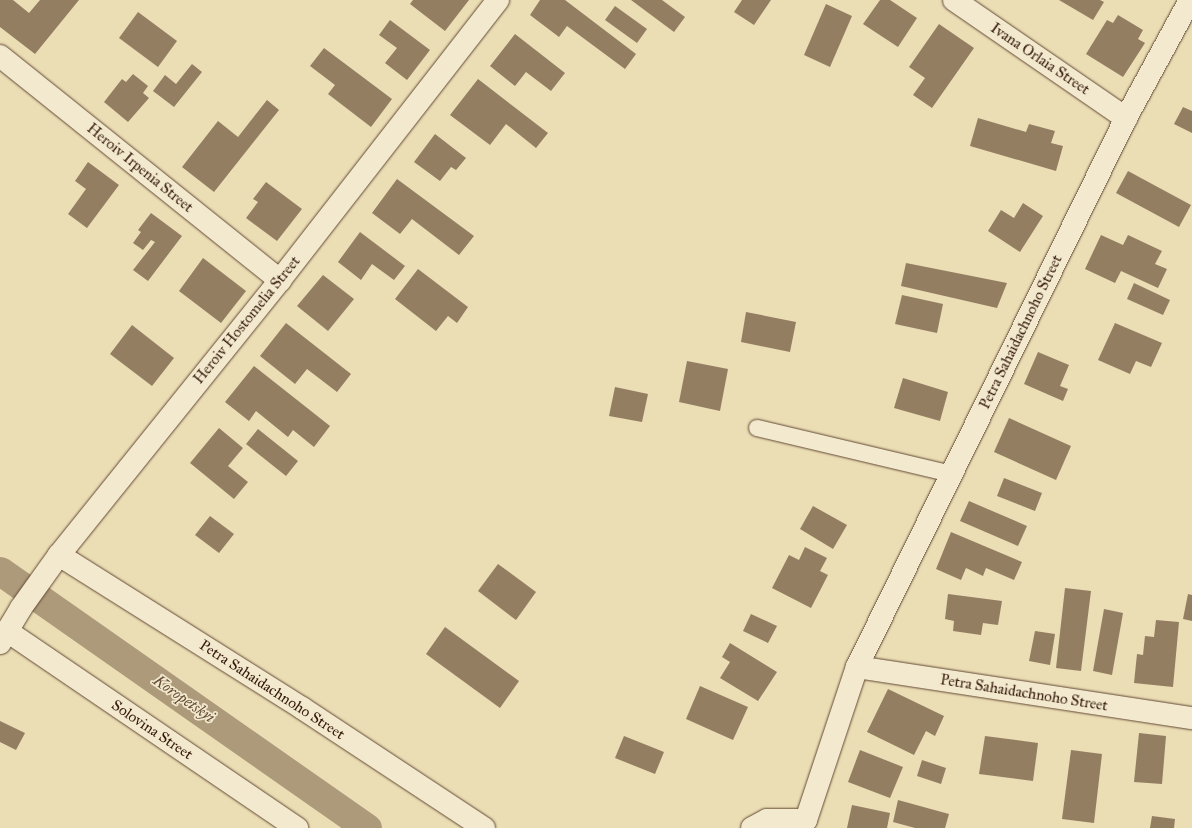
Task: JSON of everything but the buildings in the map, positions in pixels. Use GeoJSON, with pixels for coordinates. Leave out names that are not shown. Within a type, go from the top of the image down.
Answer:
{"type":"FeatureCollection","features":[{"type":"Feature","properties":{"kind":"street","name":"Heroiv Hostomelia Street"},"geometry":{"type":"LineString","coordinates":[[4,637],[41,578],[280,280],[498,0]]}},
{"type":"Feature","properties":{"kind":"street","name":"Ivana Orlaia Street"},"geometry":{"type":"LineString","coordinates":[[954,0],[1126,118]]}},
{"type":"Feature","properties":{"kind":"street","name":"Petra Sahaidachnoho Street"},"geometry":{"type":"LineString","coordinates":[[752,828],[767,820],[806,820],[857,667],[1126,118],[1190,0]]}},
{"type":"Feature","properties":{"kind":"street","name":"Heroiv Irpenia Street"},"geometry":{"type":"LineString","coordinates":[[0,56],[280,280]]}},
{"type":"Feature","properties":{"kind":"street","name":"Petra Sahaidachnoho Street"},"geometry":{"type":"LineString","coordinates":[[59,555],[302,708],[484,828]]}},
{"type":"Feature","properties":{"kind":"street","name":"Solovina Street"},"geometry":{"type":"LineString","coordinates":[[4,637],[297,828]]}},
{"type":"Feature","properties":{"kind":"street","name":"Petra Sahaidachnoho Street"},"geometry":{"type":"LineString","coordinates":[[857,667],[1192,718]]}},
{"type":"Feature","properties":{"kind":"lane"},"geometry":{"type":"LineString","coordinates":[[757,428],[952,474]]}},
{"type":"Feature","properties":{"kind":"waterway","name":"Koropetskyi"},"geometry":{"type":"LineString","coordinates":[[0,571],[367,828]]}}]}
